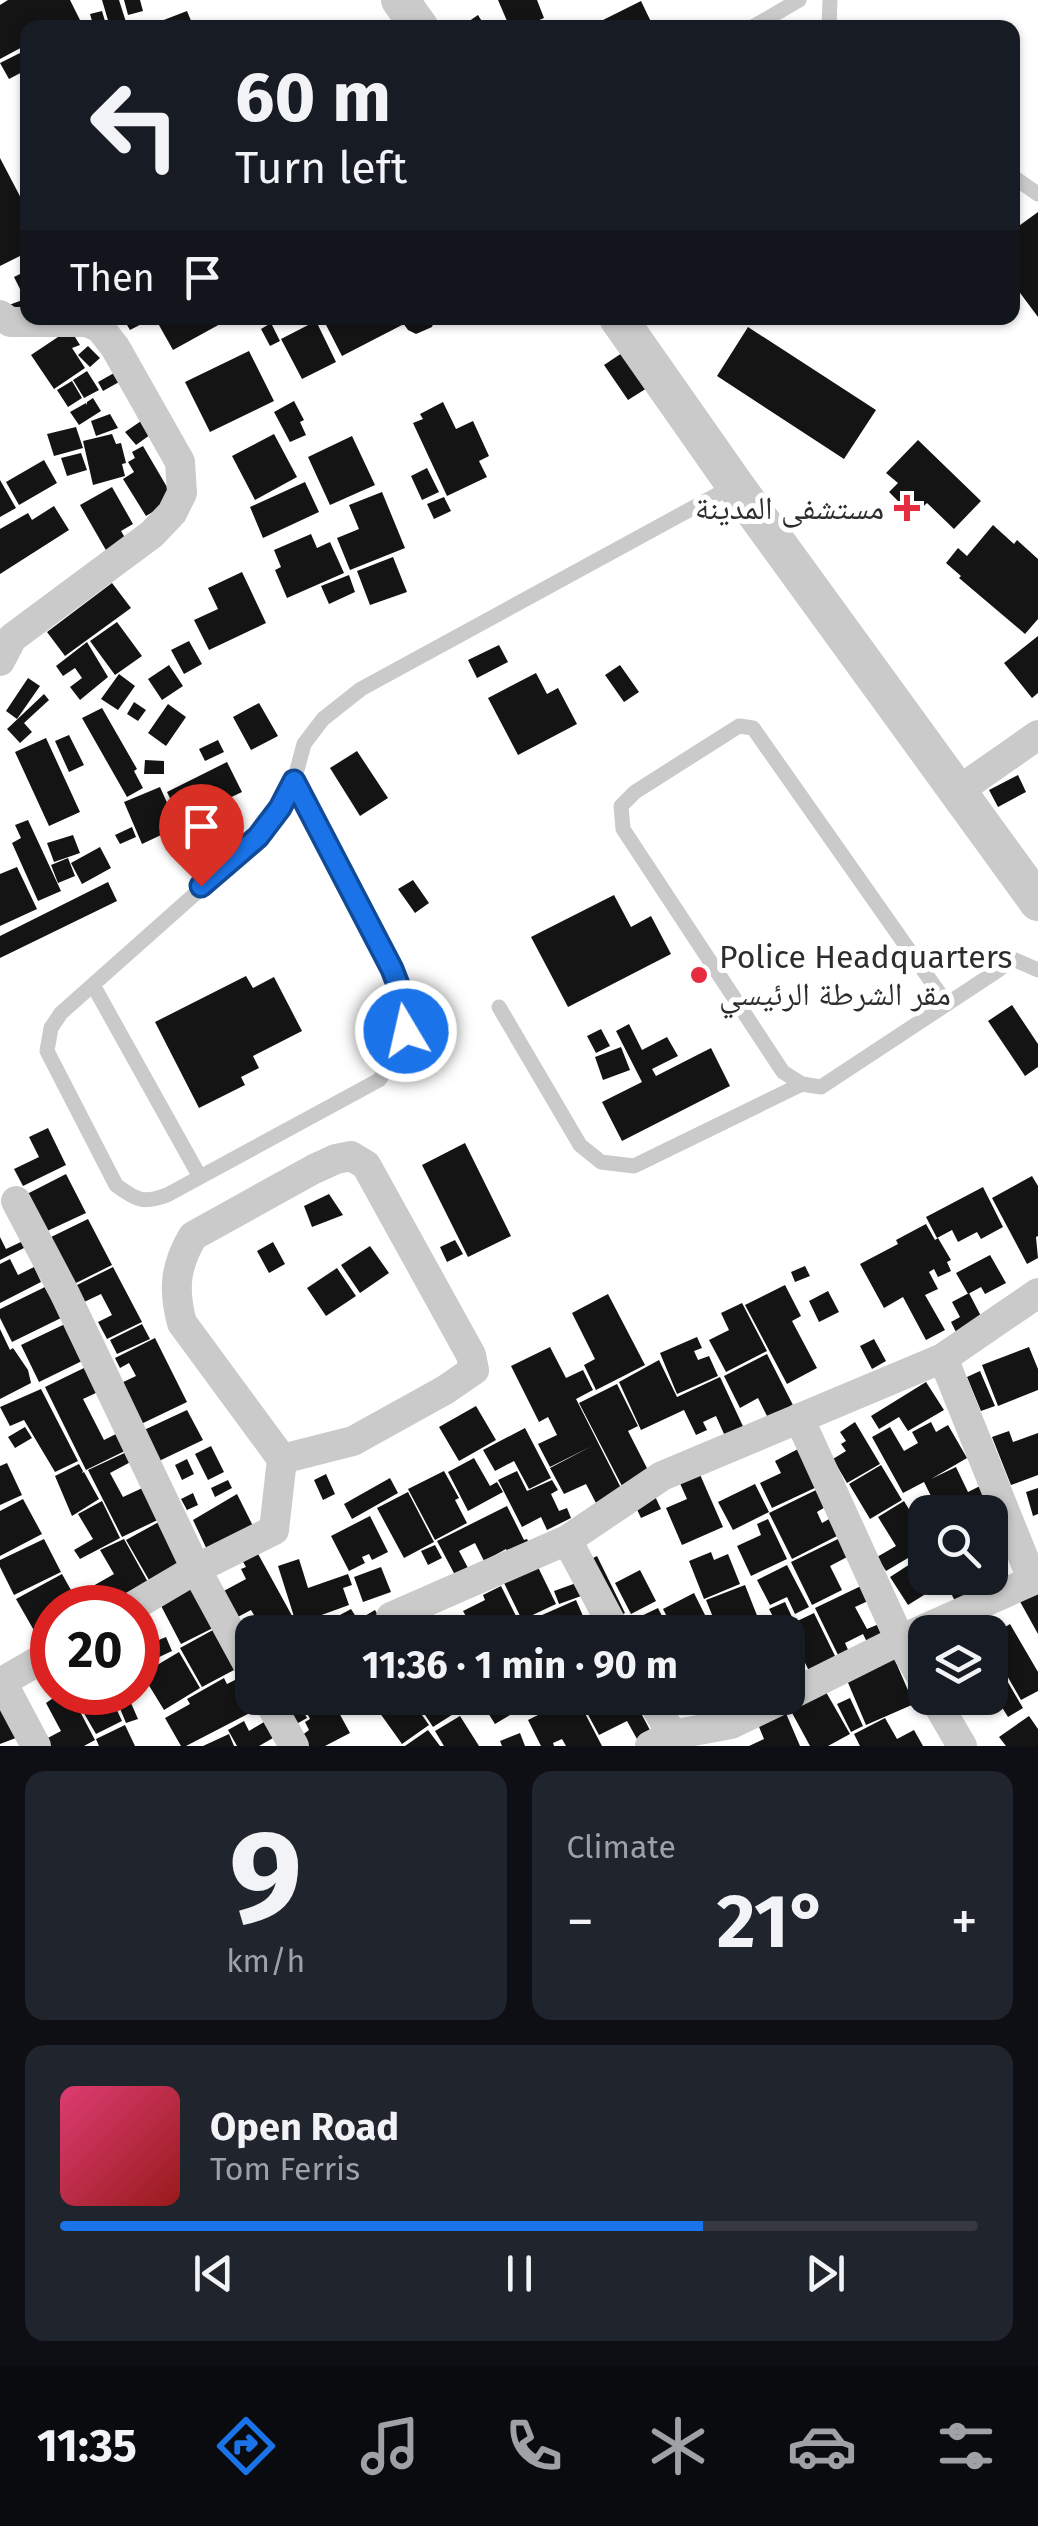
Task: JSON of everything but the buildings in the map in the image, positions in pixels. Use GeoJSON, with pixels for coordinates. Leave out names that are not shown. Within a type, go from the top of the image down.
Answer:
{"type":"FeatureCollection","features":[{"type":"Feature","properties":{"kind":"street"},"geometry":{"type":"LineString","coordinates":[[0,661],[12,638],[152,534],[172,513],[182,493],[180,462],[115,347],[94,325]]}},
{"type":"Feature","properties":{"kind":"street"},"geometry":{"type":"LineString","coordinates":[[623,325],[1038,902]]}},
{"type":"Feature","properties":{"kind":"street"},"geometry":{"type":"LineString","coordinates":[[958,791],[1038,736]]}},
{"type":"Feature","properties":{"kind":"street"},"geometry":{"type":"LineString","coordinates":[[160,1590],[274,1530],[282,1459],[182,1323],[176,1299],[181,1256],[193,1236],[314,1169],[351,1156],[366,1166],[471,1356],[474,1370],[352,1442],[282,1459]]}},
{"type":"Feature","properties":{"kind":"street"},"geometry":{"type":"LineString","coordinates":[[16,1201],[235,1641]]}},
{"type":"Feature","properties":{"kind":"street"},"geometry":{"type":"LineString","coordinates":[[396,1615],[567,1540],[662,1476],[943,1358],[1038,1294]]}},
{"type":"Feature","properties":{"kind":"street"},"geometry":{"type":"LineString","coordinates":[[805,1688],[1035,1578],[943,1358]]}},
{"type":"Feature","properties":{"kind":"street"},"geometry":{"type":"LineString","coordinates":[[799,1418],[908,1653]]}},
{"type":"Feature","properties":{"kind":"street"},"geometry":{"type":"LineString","coordinates":[[567,1540],[607,1615]]}},
{"type":"Feature","properties":{"kind":"street"},"geometry":{"type":"LineString","coordinates":[[30,1666],[1,1683],[36,1746]]}},
{"type":"Feature","properties":{"kind":"street"},"geometry":{"type":"LineString","coordinates":[[277,1715],[294,1746]]}},
{"type":"Feature","properties":{"kind":"street"},"geometry":{"type":"LineString","coordinates":[[656,1715],[661,1740],[735,1735],[762,1715]]}},
{"type":"Feature","properties":{"kind":"street"},"geometry":{"type":"LineString","coordinates":[[944,1715],[962,1746]]}},
{"type":"Feature","properties":{"kind":"lane"},"geometry":{"type":"LineString","coordinates":[[765,20],[799,0]]}},
{"type":"Feature","properties":{"kind":"lane"},"geometry":{"type":"LineString","coordinates":[[294,781],[392,969],[404,1000],[406,1031],[395,1058],[379,1080],[200,1178],[151,1201],[134,1198],[116,1185],[47,1050],[50,1028],[258,837],[280,808],[294,781],[304,744],[323,719],[361,689],[736,485]]}},
{"type":"Feature","properties":{"kind":"lane"},"geometry":{"type":"LineString","coordinates":[[947,1004],[753,728],[739,726],[634,792],[621,806],[623,829],[783,1072],[802,1084],[821,1088],[947,1004],[1013,959],[1038,970]]}},
{"type":"Feature","properties":{"kind":"lane"},"geometry":{"type":"LineString","coordinates":[[93,985],[200,1178]]}},
{"type":"Feature","properties":{"kind":"lane"},"geometry":{"type":"LineString","coordinates":[[499,1006],[580,1145],[601,1162],[634,1166],[802,1084]]}},
{"type":"Feature","properties":{"kind":"place","name":"مستشفى المدينة"},"geometry":{"type":"Point","coordinates":[907,508]}},
{"type":"Feature","properties":{"kind":"place","name":"Police Headquarters مقر الشرطة الرئيسي"},"geometry":{"type":"Point","coordinates":[699,975]}},
{"type":"Feature","properties":{"kind":"route"},"geometry":{"type":"LineString","coordinates":[[201,886],[258,837],[294,781],[392,969],[404,1000],[406,1031]]}}]}
